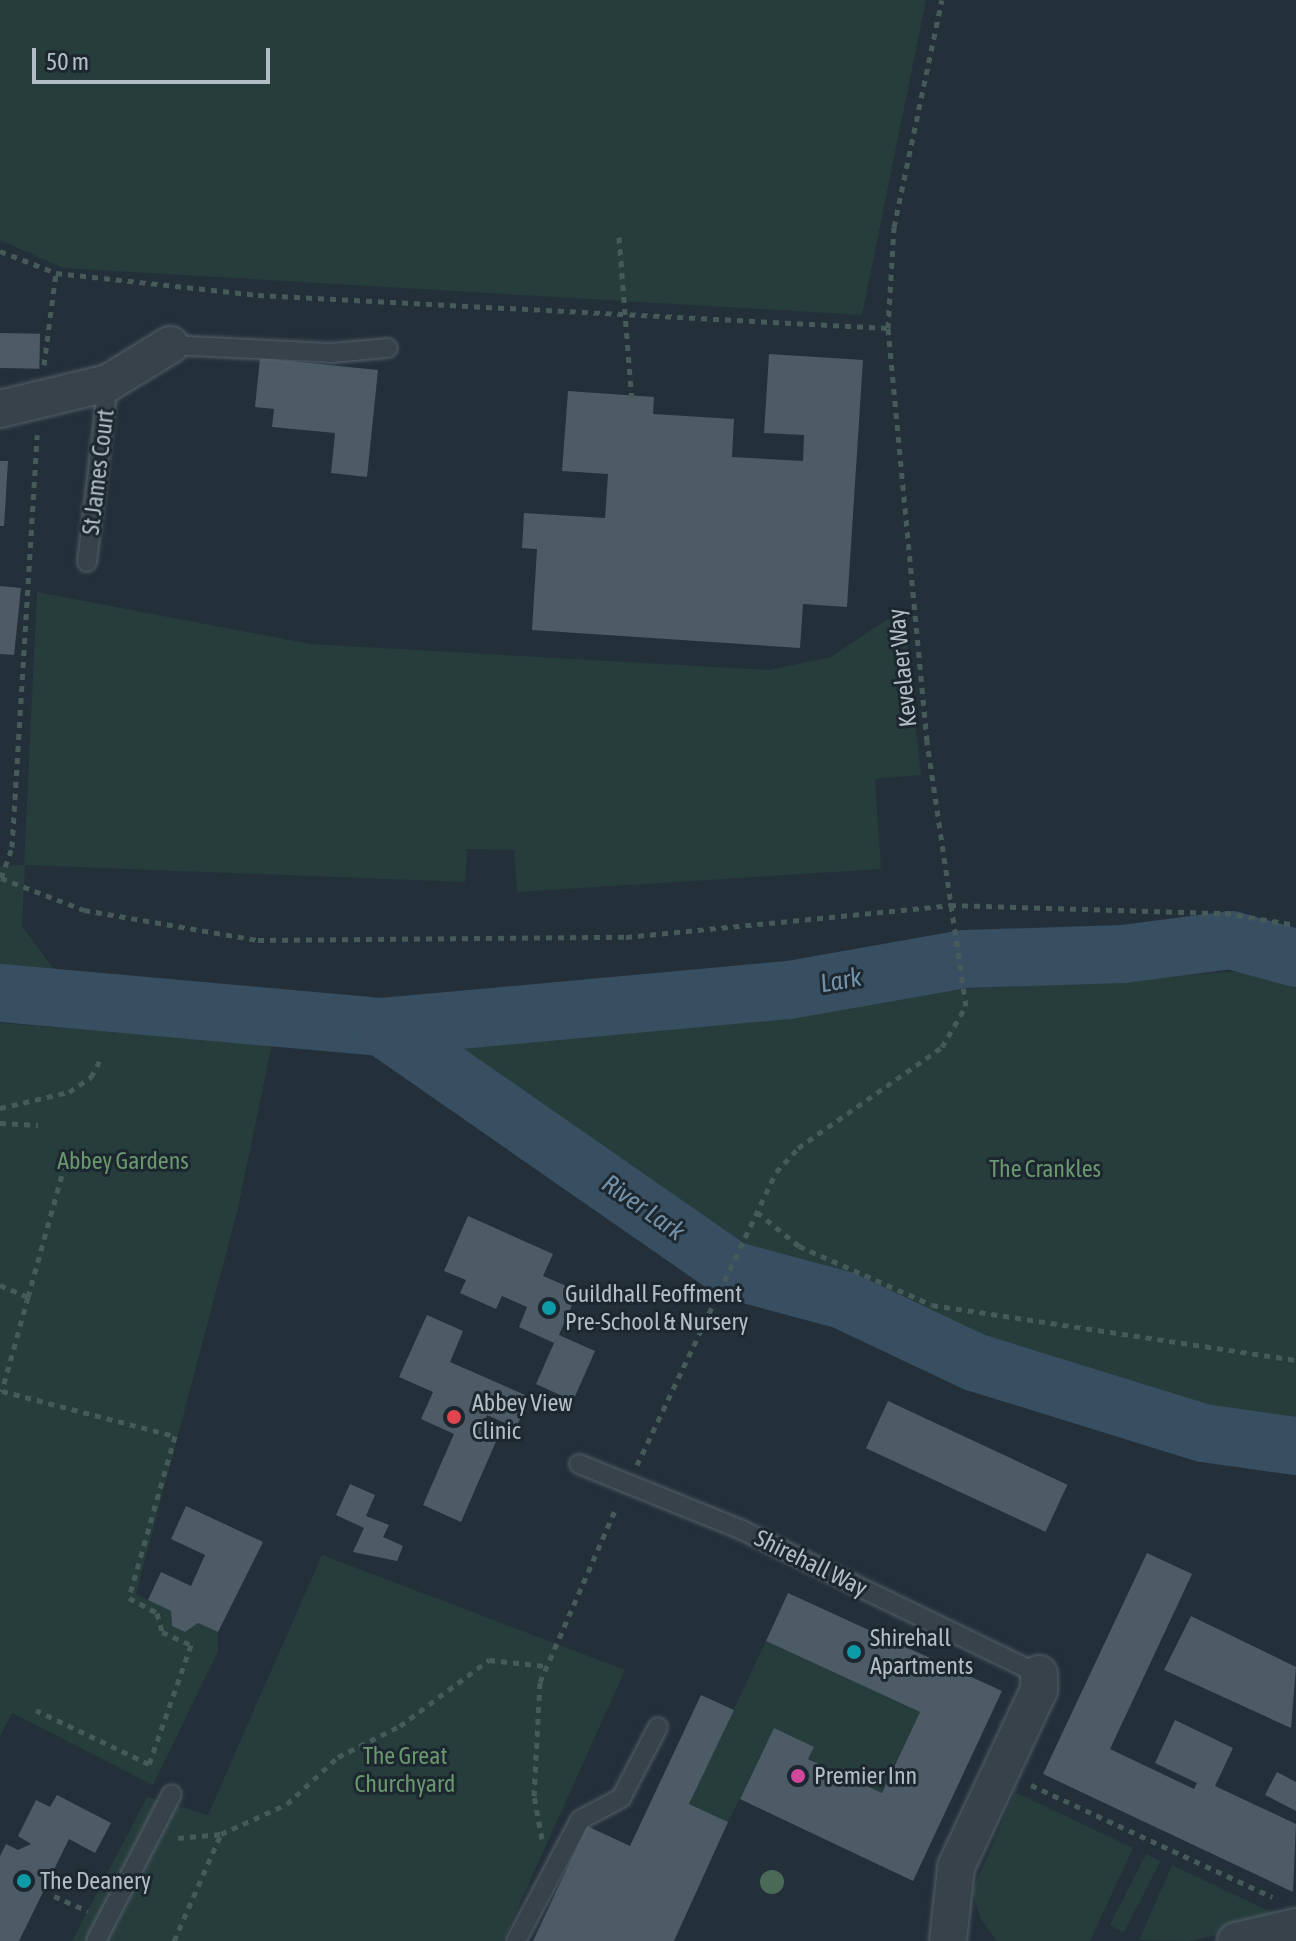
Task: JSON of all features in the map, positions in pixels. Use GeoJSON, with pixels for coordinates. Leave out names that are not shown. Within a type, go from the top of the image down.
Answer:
{"type":"FeatureCollection","features":[{"type":"Feature","properties":{"kind":"street"},"geometry":{"type":"LineString","coordinates":[[0,409],[108,383],[170,345]]}},
{"type":"Feature","properties":{"kind":"street"},"geometry":{"type":"LineString","coordinates":[[948,1941],[956,1867],[1001,1771],[1039,1674]]}},
{"type":"Feature","properties":{"kind":"street"},"geometry":{"type":"LineString","coordinates":[[1236,1941],[1286,1913]]}},
{"type":"Feature","properties":{"kind":"lane"},"geometry":{"type":"LineString","coordinates":[[170,345],[331,353],[388,348]]}},
{"type":"Feature","properties":{"kind":"lane","name":"St James Court"},"geometry":{"type":"LineString","coordinates":[[87,562],[108,383]]}},
{"type":"Feature","properties":{"kind":"lane","name":"Shirehall Way"},"geometry":{"type":"LineString","coordinates":[[579,1464],[742,1530],[1039,1674]]}},
{"type":"Feature","properties":{"kind":"lane"},"geometry":{"type":"LineString","coordinates":[[516,1941],[548,1871],[580,1820],[621,1798],[658,1727]]}},
{"type":"Feature","properties":{"kind":"lane"},"geometry":{"type":"LineString","coordinates":[[96,1941],[172,1794]]}},
{"type":"Feature","properties":{"kind":"path","name":"Kevelaer Way"},"geometry":{"type":"LineString","coordinates":[[548,1871],[534,1796],[545,1666],[627,1484],[776,1172],[798,1148],[942,1047],[959,1027],[966,982],[950,905],[888,328],[894,227],[942,0]]}},
{"type":"Feature","properties":{"kind":"path"},"geometry":{"type":"LineString","coordinates":[[619,237],[632,401]]}},
{"type":"Feature","properties":{"kind":"path"},"geometry":{"type":"LineString","coordinates":[[0,251],[56,273],[258,295],[624,311],[888,328]]}},
{"type":"Feature","properties":{"kind":"path"},"geometry":{"type":"LineString","coordinates":[[56,273],[40,397],[12,847],[0,879],[84,910],[258,940],[626,937],[950,905],[1225,913],[1296,925]]}},
{"type":"Feature","properties":{"kind":"path"},"geometry":{"type":"LineString","coordinates":[[0,1108],[69,1092],[91,1077],[101,1058]]}},
{"type":"Feature","properties":{"kind":"path"},"geometry":{"type":"LineString","coordinates":[[0,1123],[38,1125]]}},
{"type":"Feature","properties":{"kind":"path"},"geometry":{"type":"LineString","coordinates":[[36,1710],[149,1764],[191,1645],[162,1632],[157,1613],[129,1598],[175,1436],[2,1391],[65,1164]]}},
{"type":"Feature","properties":{"kind":"path"},"geometry":{"type":"LineString","coordinates":[[757,1212],[799,1246],[932,1305],[1296,1360]]}},
{"type":"Feature","properties":{"kind":"path"},"geometry":{"type":"LineString","coordinates":[[0,1285],[28,1297]]}},
{"type":"Feature","properties":{"kind":"path"},"geometry":{"type":"LineString","coordinates":[[148,1840],[221,1834],[287,1804],[338,1757],[400,1726],[489,1660],[545,1666]]}},
{"type":"Feature","properties":{"kind":"path"},"geometry":{"type":"LineString","coordinates":[[1001,1771],[1286,1913]]}},
{"type":"Feature","properties":{"kind":"path"},"geometry":{"type":"LineString","coordinates":[[174,1941],[221,1834]]}},
{"type":"Feature","properties":{"kind":"path"},"geometry":{"type":"LineString","coordinates":[[54,1896],[107,1920]]}},
{"type":"Feature","properties":{"kind":"green space"},"geometry":{"type":"Polygon","coordinates":[[[0,0],[926,0],[862,315],[63,268],[0,240],[0,0]]]}},
{"type":"Feature","properties":{"kind":"green space"},"geometry":{"type":"Polygon","coordinates":[[[37,592],[310,644],[769,670],[831,657],[903,609],[921,775],[875,779],[881,869],[517,892],[514,850],[467,849],[465,882],[25,865],[22,926],[55,971],[0,968],[0,866],[24,865],[37,592]]]}},
{"type":"Feature","properties":{"kind":"green space","name":"The Crankles"},"geometry":{"type":"Polygon","coordinates":[[[1274,969],[1296,975],[1296,1418],[1219,1408],[955,1335],[851,1289],[758,1262],[436,1042],[969,989],[1274,969]]]}},
{"type":"Feature","properties":{"kind":"green space","name":"Abbey Gardens"},"geometry":{"type":"Polygon","coordinates":[[[0,1023],[272,1044],[238,1208],[136,1594],[171,1611],[172,1626],[185,1632],[198,1623],[218,1632],[218,1651],[153,1785],[12,1713],[0,1736],[0,1023]]]}},
{"type":"Feature","properties":{"kind":"green space","name":"The Great Churchyard"},"geometry":{"type":"Polygon","coordinates":[[[322,1555],[625,1670],[503,1941],[72,1941],[147,1797],[208,1815],[322,1555]]]}},
{"type":"Feature","properties":{"kind":"green space"},"geometry":{"type":"Polygon","coordinates":[[[766,1641],[920,1712],[882,1793],[808,1759],[813,1747],[774,1728],[728,1822],[689,1804],[766,1641]]]}},
{"type":"Feature","properties":{"kind":"green space"},"geometry":{"type":"Polygon","coordinates":[[[1015,1792],[1133,1848],[1090,1941],[997,1941],[981,1919],[972,1892],[1015,1792]]]}},
{"type":"Feature","properties":{"kind":"green space"},"geometry":{"type":"Polygon","coordinates":[[[1146,1854],[1160,1861],[1124,1933],[1110,1925],[1146,1854]]]}},
{"type":"Feature","properties":{"kind":"green space"},"geometry":{"type":"Polygon","coordinates":[[[1172,1865],[1277,1915],[1273,1924],[1188,1941],[1139,1940],[1172,1865]]]}},
{"type":"Feature","properties":{"kind":"building"},"geometry":{"type":"Polygon","coordinates":[[[0,333],[40,334],[39,369],[0,368],[0,333]]]}},
{"type":"Feature","properties":{"kind":"building"},"geometry":{"type":"Polygon","coordinates":[[[769,354],[863,360],[847,607],[803,604],[800,648],[532,630],[537,549],[522,548],[524,513],[605,518],[608,474],[562,471],[568,391],[654,397],[653,414],[734,419],[732,457],[803,461],[804,435],[764,433],[769,354]]]}},
{"type":"Feature","properties":{"kind":"building"},"geometry":{"type":"Polygon","coordinates":[[[260,358],[378,370],[367,477],[331,473],[335,433],[272,427],[274,409],[255,407],[260,358]]]}},
{"type":"Feature","properties":{"kind":"building"},"geometry":{"type":"Polygon","coordinates":[[[0,461],[8,461],[4,526],[0,526],[0,461]]]}},
{"type":"Feature","properties":{"kind":"building"},"geometry":{"type":"Polygon","coordinates":[[[0,586],[21,588],[14,655],[0,654],[0,586]]]}},
{"type":"Feature","properties":{"kind":"building","name":"Guildhall Feoffment Pre-School & Nursery"},"geometry":{"type":"Polygon","coordinates":[[[468,1216],[553,1254],[543,1276],[578,1291],[559,1335],[595,1351],[573,1401],[536,1384],[554,1343],[519,1327],[527,1307],[502,1296],[496,1309],[460,1293],[466,1280],[444,1271],[468,1216]]]}},
{"type":"Feature","properties":{"kind":"building","name":"Abbey View Clinic"},"geometry":{"type":"Polygon","coordinates":[[[427,1315],[463,1331],[450,1362],[530,1397],[516,1428],[487,1415],[480,1432],[497,1439],[461,1522],[423,1505],[454,1434],[421,1419],[433,1392],[399,1377],[427,1315]]]}},
{"type":"Feature","properties":{"kind":"building"},"geometry":{"type":"Polygon","coordinates":[[[888,1401],[1067,1485],[1045,1532],[866,1448],[888,1401]]]}},
{"type":"Feature","properties":{"kind":"building"},"geometry":{"type":"Polygon","coordinates":[[[350,1484],[375,1495],[366,1516],[389,1525],[383,1537],[403,1546],[397,1561],[353,1552],[364,1528],[336,1515],[350,1484]]]}},
{"type":"Feature","properties":{"kind":"building"},"geometry":{"type":"Polygon","coordinates":[[[186,1506],[263,1542],[218,1632],[198,1623],[185,1632],[172,1626],[171,1611],[148,1600],[161,1572],[191,1586],[205,1555],[171,1539],[186,1506]]]}},
{"type":"Feature","properties":{"kind":"building"},"geometry":{"type":"Polygon","coordinates":[[[1147,1553],[1192,1574],[1110,1749],[1194,1789],[1197,1783],[1155,1763],[1175,1720],[1233,1748],[1215,1786],[1296,1824],[1293,1892],[1043,1774],[1147,1553]]]}},
{"type":"Feature","properties":{"kind":"building","name":"Premier Inn"},"geometry":{"type":"Polygon","coordinates":[[[788,1593],[1002,1691],[913,1881],[740,1799],[774,1728],[814,1747],[808,1759],[882,1793],[920,1712],[766,1641],[788,1593]]]}},
{"type":"Feature","properties":{"kind":"building"},"geometry":{"type":"Polygon","coordinates":[[[1191,1616],[1296,1667],[1291,1728],[1164,1670],[1191,1616]]]}},
{"type":"Feature","properties":{"kind":"building"},"geometry":{"type":"Polygon","coordinates":[[[701,1695],[734,1710],[689,1804],[728,1822],[674,1941],[533,1941],[587,1826],[630,1846],[701,1695]]]}},
{"type":"Feature","properties":{"kind":"building"},"geometry":{"type":"Polygon","coordinates":[[[1277,1772],[1296,1782],[1296,1811],[1265,1795],[1277,1772]]]}},
{"type":"Feature","properties":{"kind":"building","name":"The Deanery"},"geometry":{"type":"Polygon","coordinates":[[[57,1795],[111,1823],[95,1853],[69,1839],[19,1941],[0,1941],[0,1856],[6,1844],[18,1850],[31,1844],[18,1836],[36,1800],[50,1807],[57,1795]]]}},
{"type":"Feature","properties":{"kind":"waterway","name":"Lark"},"geometry":{"type":"LineString","coordinates":[[382,1027],[789,990],[965,959],[1123,954],[1231,940],[1296,958]]}},
{"type":"Feature","properties":{"kind":"waterway","name":"River Lark"},"geometry":{"type":"LineString","coordinates":[[0,993],[382,1027],[731,1270],[843,1300],[974,1362],[1203,1433],[1296,1446]]}},
{"type":"Feature","properties":{"kind":"place","name":"Guildhall Feoffment Pre-School & Nursery"},"geometry":{"type":"Point","coordinates":[549,1308]}},
{"type":"Feature","properties":{"kind":"place","name":"Abbey View Clinic"},"geometry":{"type":"Point","coordinates":[454,1417]}},
{"type":"Feature","properties":{"kind":"place","name":"Shirehall Apartments"},"geometry":{"type":"Point","coordinates":[854,1652]}},
{"type":"Feature","properties":{"kind":"place","name":"Premier Inn"},"geometry":{"type":"Point","coordinates":[798,1776]}},
{"type":"Feature","properties":{"kind":"place","name":"The Deanery"},"geometry":{"type":"Point","coordinates":[24,1881]}}]}
